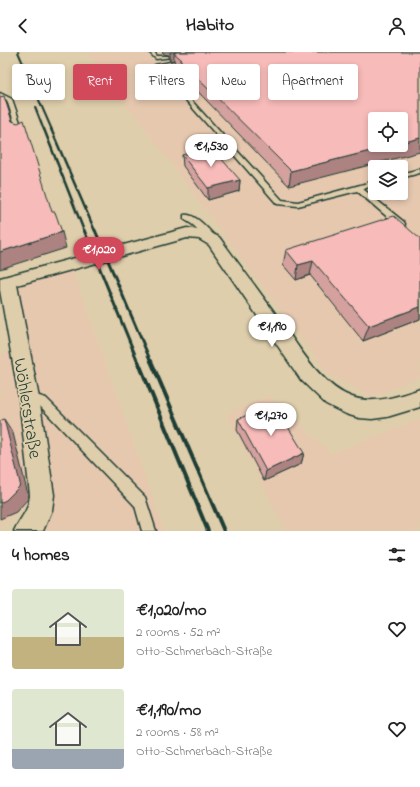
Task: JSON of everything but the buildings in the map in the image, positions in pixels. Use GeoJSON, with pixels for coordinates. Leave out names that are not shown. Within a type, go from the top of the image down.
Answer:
{"type":"FeatureCollection","features":[{"type":"Feature","properties":{"kind":"street"},"geometry":{"type":"LineString","coordinates":[[4,282],[187,233],[203,235],[214,241],[308,374],[324,391],[339,402],[356,409],[372,411],[394,407],[420,398]]}},
{"type":"Feature","properties":{"kind":"street","name":"Wöhlerstraße"},"geometry":{"type":"LineString","coordinates":[[4,282],[28,398],[42,495],[41,509],[36,522],[27,531]]}},
{"type":"Feature","properties":{"kind":"lane"},"geometry":{"type":"LineString","coordinates":[[151,52],[156,58],[162,59],[187,57],[157,65],[280,202],[298,204],[368,185]]}},
{"type":"Feature","properties":{"kind":"lane"},"geometry":{"type":"LineString","coordinates":[[0,95],[9,99],[21,135]]}},
{"type":"Feature","properties":{"kind":"lane"},"geometry":{"type":"LineString","coordinates":[[408,174],[420,171]]}},
{"type":"Feature","properties":{"kind":"lane"},"geometry":{"type":"LineString","coordinates":[[358,188],[407,229]]}},
{"type":"Feature","properties":{"kind":"lane"},"geometry":{"type":"LineString","coordinates":[[186,217],[196,223],[214,241]]}},
{"type":"Feature","properties":{"kind":"lane"},"geometry":{"type":"LineString","coordinates":[[28,398],[42,401],[140,502],[149,531]]}},
{"type":"Feature","properties":{"kind":"shaded area"},"geometry":{"type":"Polygon","coordinates":[[[88,52],[420,52],[420,377],[373,397],[328,374],[124,100],[127,100],[127,64],[97,64],[88,52]]]}},
{"type":"Feature","properties":{"kind":"shaded area"},"geometry":{"type":"Polygon","coordinates":[[[73,270],[164,531],[37,531],[36,411],[18,286],[73,270]]]}},
{"type":"Feature","properties":{"kind":"shaded area"},"geometry":{"type":"Polygon","coordinates":[[[13,350],[31,499],[0,527],[0,355],[13,350]]]}},
{"type":"Feature","properties":{"kind":"shaded area"},"geometry":{"type":"Polygon","coordinates":[[[269,396],[331,453],[420,419],[420,531],[286,531],[226,414],[269,396]]]}},
{"type":"Feature","properties":{"kind":"railway"},"geometry":{"type":"LineString","coordinates":[[18,52],[52,130]]}},
{"type":"Feature","properties":{"kind":"railway"},"geometry":{"type":"LineString","coordinates":[[35,107],[44,130]]}},
{"type":"Feature","properties":{"kind":"railway"},"geometry":{"type":"LineString","coordinates":[[44,129],[84,231]]}},
{"type":"Feature","properties":{"kind":"railway"},"geometry":{"type":"LineString","coordinates":[[51,129],[95,231]]}},
{"type":"Feature","properties":{"kind":"railway"},"geometry":{"type":"LineString","coordinates":[[84,230],[138,362]]}},
{"type":"Feature","properties":{"kind":"railway"},"geometry":{"type":"LineString","coordinates":[[95,230],[151,362]]}},
{"type":"Feature","properties":{"kind":"railway"},"geometry":{"type":"LineString","coordinates":[[138,361],[208,531]]}},
{"type":"Feature","properties":{"kind":"railway"},"geometry":{"type":"LineString","coordinates":[[151,361],[224,531]]}}]}
